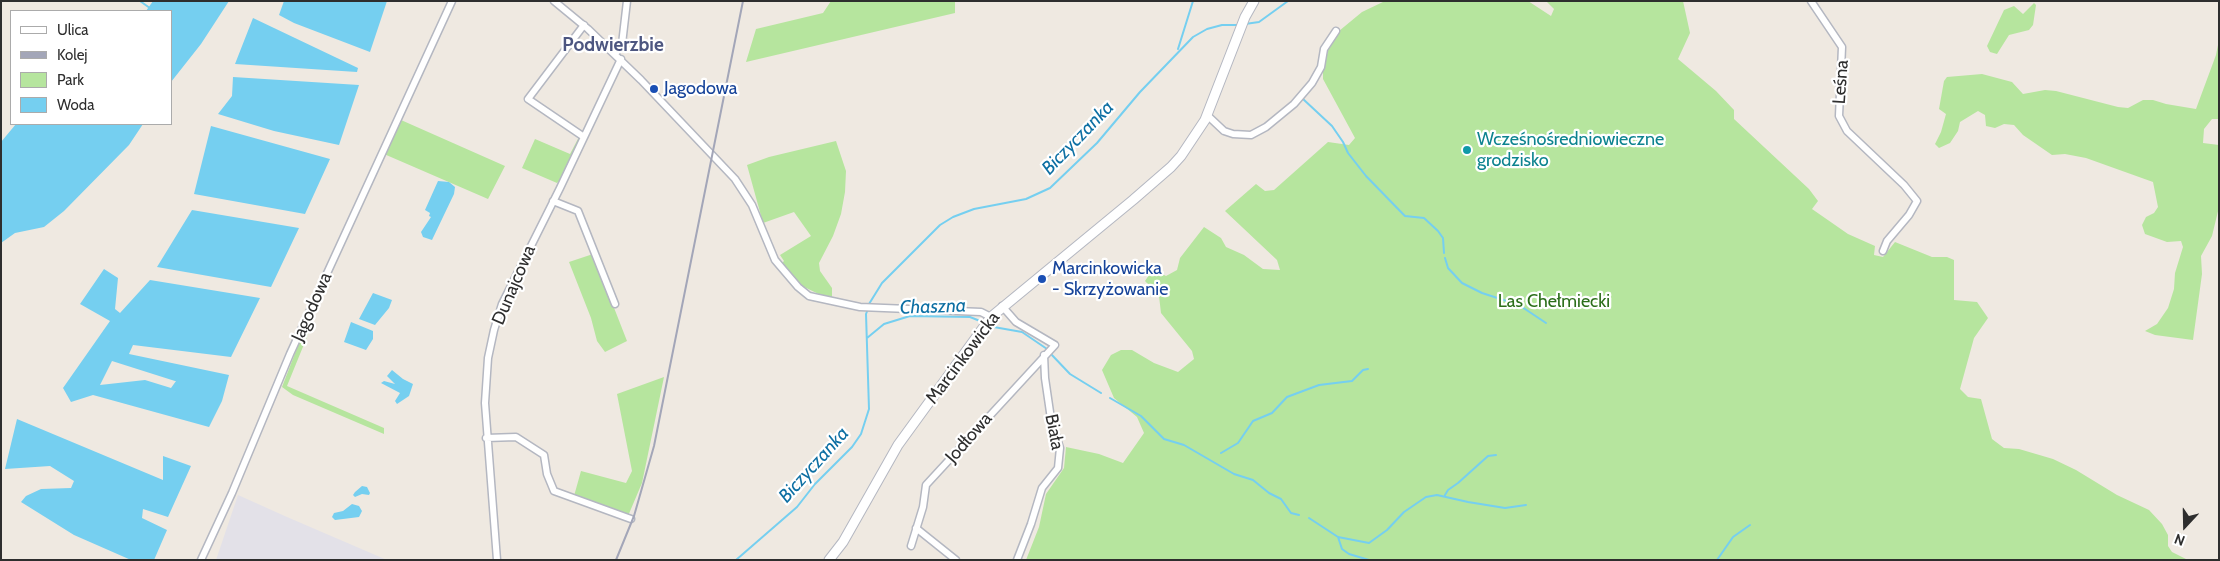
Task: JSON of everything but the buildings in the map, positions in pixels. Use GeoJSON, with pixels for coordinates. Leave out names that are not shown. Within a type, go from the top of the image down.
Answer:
{"type":"FeatureCollection","features":[{"type":"Feature","properties":{"kind":"street","name":"Jagodowa"},"geometry":{"type":"LineString","coordinates":[[201,560],[232,493],[298,336],[452,1]]}},
{"type":"Feature","properties":{"kind":"street"},"geometry":{"type":"LineString","coordinates":[[554,1],[584,25],[618,57],[675,114],[735,179],[752,205],[775,260],[798,288],[815,298],[860,307],[981,312],[988,321]]}},
{"type":"Feature","properties":{"kind":"street","name":"Dunajcowa"},"geometry":{"type":"LineString","coordinates":[[497,560],[484,403],[488,358],[494,330],[502,304],[584,137],[618,57],[622,44],[627,1]]}},
{"type":"Feature","properties":{"kind":"street","name":"Marcinkowicka"},"geometry":{"type":"LineString","coordinates":[[1245,17],[1247,1]]}},
{"type":"Feature","properties":{"kind":"street","name":"Marcinkowicka"},"geometry":{"type":"LineString","coordinates":[[829,560],[844,542],[898,445],[988,321],[1002,306],[1171,167],[1186,148],[1207,115],[1245,17],[1254,1]]}},
{"type":"Feature","properties":{"kind":"street","name":"Leśna"},"geometry":{"type":"LineString","coordinates":[[1811,1],[1842,47],[1839,116],[1847,131],[1904,185],[1917,201],[1909,216],[1887,241],[1883,251]]}},
{"type":"Feature","properties":{"kind":"street"},"geometry":{"type":"LineString","coordinates":[[584,25],[528,99],[584,137]]}},
{"type":"Feature","properties":{"kind":"street"},"geometry":{"type":"LineString","coordinates":[[1207,115],[1228,133],[1245,136],[1251,135],[1274,122],[1302,95],[1316,78],[1321,67],[1324,49],[1336,30]]}},
{"type":"Feature","properties":{"kind":"street"},"geometry":{"type":"LineString","coordinates":[[553,201],[578,211],[615,304]]}},
{"type":"Feature","properties":{"kind":"street"},"geometry":{"type":"LineString","coordinates":[[1002,306],[1016,322],[1049,350]]}},
{"type":"Feature","properties":{"kind":"street","name":"Jodłowa"},"geometry":{"type":"LineString","coordinates":[[911,546],[923,507],[926,485],[953,458],[1049,350]]}},
{"type":"Feature","properties":{"kind":"street","name":"Biała"},"geometry":{"type":"LineString","coordinates":[[1017,560],[1042,488],[1058,468],[1060,448],[1051,419],[1045,378],[1049,350]]}},
{"type":"Feature","properties":{"kind":"street"},"geometry":{"type":"LineString","coordinates":[[486,438],[516,437],[523,440],[544,455],[547,474],[554,490],[631,520]]}},
{"type":"Feature","properties":{"kind":"street"},"geometry":{"type":"LineString","coordinates":[[916,528],[956,560]]}},
{"type":"Feature","properties":{"kind":"shaded area"},"geometry":{"type":"Polygon","coordinates":[[[238,495],[287,517],[387,560],[216,560],[238,495]]]}},
{"type":"Feature","properties":{"kind":"green space"},"geometry":{"type":"Polygon","coordinates":[[[831,1],[953,1],[955,2],[955,13],[746,62],[756,29],[823,13],[831,1]]]}},
{"type":"Feature","properties":{"kind":"green space","name":"Las Chełmiecki"},"geometry":{"type":"Polygon","coordinates":[[[1385,1],[1528,1],[1551,16],[1554,9],[1546,1],[1683,1],[1690,33],[1678,59],[1716,91],[1734,110],[1734,119],[1809,189],[1818,201],[1812,209],[1848,234],[1875,246],[1874,255],[1883,257],[1895,242],[1932,257],[1947,257],[1954,260],[1954,300],[1977,302],[1988,318],[1974,338],[1960,389],[1968,397],[1981,399],[1992,439],[2004,448],[2019,449],[2053,459],[2076,470],[2117,495],[2149,510],[2162,524],[2168,535],[2168,546],[2172,552],[2188,560],[1026,560],[1039,527],[1046,494],[1064,468],[1066,447],[1099,454],[1123,463],[1144,433],[1137,417],[1114,398],[1102,370],[1111,355],[1121,350],[1132,350],[1154,363],[1178,372],[1194,359],[1192,351],[1161,313],[1159,296],[1145,281],[1153,269],[1166,276],[1177,270],[1180,258],[1204,227],[1221,238],[1226,247],[1244,255],[1263,269],[1280,270],[1277,260],[1225,211],[1256,184],[1265,191],[1274,190],[1328,142],[1349,145],[1355,138],[1323,79],[1323,69],[1329,47],[1339,31],[1362,12],[1385,1]]]}},
{"type":"Feature","properties":{"kind":"green space"},"geometry":{"type":"Polygon","coordinates":[[[2034,3],[2036,5],[2033,25],[2029,30],[2009,35],[1997,54],[1990,52],[1987,46],[2004,10],[2014,6],[2023,14],[2034,3]]]}},
{"type":"Feature","properties":{"kind":"green space"},"geometry":{"type":"Polygon","coordinates":[[[2219,40],[2219,119],[2212,119],[2204,129],[2203,143],[2219,145],[2219,207],[2212,236],[2201,256],[2202,274],[2193,340],[2155,335],[2145,331],[2157,324],[2168,308],[2174,289],[2175,273],[2183,247],[2181,241],[2167,242],[2145,234],[2142,225],[2146,217],[2154,213],[2158,207],[2153,182],[2086,158],[2065,154],[2052,155],[2023,135],[2014,125],[2004,124],[1995,128],[1986,126],[1985,115],[1978,111],[1960,122],[1958,131],[1950,143],[1939,148],[1935,144],[1941,132],[1946,114],[1939,109],[1944,81],[1947,77],[1982,74],[2012,82],[2023,94],[2045,90],[2056,91],[2118,107],[2128,108],[2143,100],[2153,100],[2196,109],[2216,55],[2219,40]]]}},
{"type":"Feature","properties":{"kind":"green space"},"geometry":{"type":"Polygon","coordinates":[[[401,120],[505,166],[488,199],[384,154],[401,120]]]}},
{"type":"Feature","properties":{"kind":"green space"},"geometry":{"type":"Polygon","coordinates":[[[580,135],[581,140],[557,183],[522,168],[535,139],[570,154],[580,135]]]}},
{"type":"Feature","properties":{"kind":"green space"},"geometry":{"type":"Polygon","coordinates":[[[836,141],[846,171],[845,192],[841,214],[833,236],[819,263],[820,271],[832,288],[832,298],[827,298],[802,286],[782,263],[784,261],[780,255],[811,236],[794,212],[763,223],[747,165],[769,157],[836,141]]]}},
{"type":"Feature","properties":{"kind":"green space"},"geometry":{"type":"Polygon","coordinates":[[[593,254],[627,341],[605,352],[597,341],[591,318],[569,262],[593,254]]]}},
{"type":"Feature","properties":{"kind":"green space"},"geometry":{"type":"Polygon","coordinates":[[[304,330],[309,332],[287,386],[384,428],[384,434],[293,395],[282,387],[304,330]]]}},
{"type":"Feature","properties":{"kind":"green space"},"geometry":{"type":"Polygon","coordinates":[[[664,377],[642,483],[628,516],[574,496],[581,471],[626,483],[632,471],[617,394],[664,377]]]}},
{"type":"Feature","properties":{"kind":"water"},"geometry":{"type":"Polygon","coordinates":[[[153,1],[229,1],[201,44],[172,81],[172,10],[147,10],[153,1]]]}},
{"type":"Feature","properties":{"kind":"water"},"geometry":{"type":"Polygon","coordinates":[[[284,1],[387,1],[370,52],[294,23],[279,15],[284,1]]]}},
{"type":"Feature","properties":{"kind":"water"},"geometry":{"type":"Polygon","coordinates":[[[253,18],[358,68],[357,72],[235,64],[253,18]]]}},
{"type":"Feature","properties":{"kind":"water"},"geometry":{"type":"Polygon","coordinates":[[[233,77],[359,85],[339,145],[274,131],[218,114],[232,96],[233,77]]]}},
{"type":"Feature","properties":{"kind":"water"},"geometry":{"type":"Polygon","coordinates":[[[15,125],[142,125],[129,145],[64,211],[44,227],[15,233],[1,243],[1,142],[15,125]]]}},
{"type":"Feature","properties":{"kind":"water"},"geometry":{"type":"Polygon","coordinates":[[[211,126],[330,159],[305,214],[194,194],[211,126]]]}},
{"type":"Feature","properties":{"kind":"water"},"geometry":{"type":"Polygon","coordinates":[[[438,181],[449,182],[455,187],[454,194],[432,240],[423,237],[421,232],[431,217],[429,216],[430,213],[425,210],[438,181]]]}},
{"type":"Feature","properties":{"kind":"water"},"geometry":{"type":"Polygon","coordinates":[[[192,210],[299,228],[271,287],[157,267],[192,210]]]}},
{"type":"Feature","properties":{"kind":"water"},"geometry":{"type":"Polygon","coordinates":[[[104,269],[118,278],[115,309],[120,313],[150,280],[260,298],[231,357],[133,345],[129,354],[229,375],[222,401],[209,427],[93,395],[71,402],[63,388],[110,321],[80,304],[104,269]],[[112,361],[100,385],[145,380],[171,388],[176,381],[112,361]]]}},
{"type":"Feature","properties":{"kind":"water"},"geometry":{"type":"Polygon","coordinates":[[[373,293],[392,300],[389,308],[375,325],[359,319],[373,293]]]}},
{"type":"Feature","properties":{"kind":"water"},"geometry":{"type":"Polygon","coordinates":[[[351,322],[373,331],[373,339],[366,350],[344,342],[351,322]]]}},
{"type":"Feature","properties":{"kind":"water"},"geometry":{"type":"Polygon","coordinates":[[[392,370],[413,384],[409,396],[397,404],[395,401],[400,393],[381,383],[384,381],[395,384],[387,376],[392,370]]]}},
{"type":"Feature","properties":{"kind":"water"},"geometry":{"type":"Polygon","coordinates":[[[17,419],[163,480],[163,456],[191,466],[168,517],[143,509],[142,518],[167,530],[154,560],[131,560],[74,535],[21,502],[26,496],[41,489],[71,488],[74,481],[50,466],[5,469],[17,419]]]}},
{"type":"Feature","properties":{"kind":"water"},"geometry":{"type":"Polygon","coordinates":[[[362,486],[367,487],[369,495],[362,494],[355,497],[353,495],[362,486]]]}},
{"type":"Feature","properties":{"kind":"water"},"geometry":{"type":"Polygon","coordinates":[[[352,504],[359,506],[362,511],[359,517],[335,520],[332,517],[334,513],[343,511],[352,504]]]}},
{"type":"Feature","properties":{"kind":"waterway"},"geometry":{"type":"LineString","coordinates":[[140,1],[153,10]]}},
{"type":"Feature","properties":{"kind":"waterway"},"geometry":{"type":"LineString","coordinates":[[1178,49],[1193,1]]}},
{"type":"Feature","properties":{"kind":"waterway","name":"Biczyczanka"},"geometry":{"type":"LineString","coordinates":[[1245,24],[1259,22],[1288,1]]}},
{"type":"Feature","properties":{"kind":"waterway","name":"Biczyczanka"},"geometry":{"type":"LineString","coordinates":[[869,304],[882,283],[940,225],[953,217],[974,209],[1026,199],[1050,188],[1097,143],[1140,92],[1193,37],[1207,29],[1222,25],[1238,25]]}},
{"type":"Feature","properties":{"kind":"waterway"},"geometry":{"type":"LineString","coordinates":[[1303,99],[1332,126],[1348,153],[1366,176],[1405,216],[1424,218],[1438,231],[1443,238],[1444,253]]}},
{"type":"Feature","properties":{"kind":"waterway"},"geometry":{"type":"LineString","coordinates":[[1445,258],[1448,268],[1462,283],[1482,293],[1519,305],[1546,323]]}},
{"type":"Feature","properties":{"kind":"waterway","name":"Biczyczanka"},"geometry":{"type":"LineString","coordinates":[[736,560],[797,507],[815,484],[852,447],[861,434],[869,409],[866,314],[868,309]]}},
{"type":"Feature","properties":{"kind":"waterway","name":"Chaszna"},"geometry":{"type":"LineString","coordinates":[[867,338],[884,324],[910,316],[970,317],[985,323]]}},
{"type":"Feature","properties":{"kind":"waterway","name":"Chaszna"},"geometry":{"type":"LineString","coordinates":[[988,326],[1022,332],[1047,349]]}},
{"type":"Feature","properties":{"kind":"waterway","name":"Chaszna"},"geometry":{"type":"LineString","coordinates":[[1050,353],[1070,374],[1101,393]]}},
{"type":"Feature","properties":{"kind":"waterway"},"geometry":{"type":"LineString","coordinates":[[1221,453],[1238,443],[1253,421],[1272,413],[1287,397],[1319,385],[1352,381],[1363,370],[1368,369]]}},
{"type":"Feature","properties":{"kind":"waterway","name":"Chaszna"},"geometry":{"type":"LineString","coordinates":[[1110,398],[1141,416],[1164,439],[1184,445],[1234,474],[1253,480],[1269,493],[1281,499],[1291,513],[1299,515]]}},
{"type":"Feature","properties":{"kind":"waterway"},"geometry":{"type":"LineString","coordinates":[[1445,495],[1448,490],[1488,456],[1496,455]]}},
{"type":"Feature","properties":{"kind":"waterway"},"geometry":{"type":"LineString","coordinates":[[1338,537],[1369,543],[1387,530],[1404,512],[1426,497],[1437,495],[1505,508],[1526,505]]}},
{"type":"Feature","properties":{"kind":"waterway","name":"Chaszna"},"geometry":{"type":"LineString","coordinates":[[1309,518],[1338,537],[1342,549],[1349,554],[1369,560]]}},
{"type":"Feature","properties":{"kind":"waterway"},"geometry":{"type":"LineString","coordinates":[[1717,560],[1733,537],[1750,525]]}},
{"type":"Feature","properties":{"kind":"railway"},"geometry":{"type":"LineString","coordinates":[[616,560],[634,516],[654,446],[743,1]]}},
{"type":"Feature","properties":{"kind":"place","name":"Jagodowa"},"geometry":{"type":"Point","coordinates":[654,89]}},
{"type":"Feature","properties":{"kind":"place","name":"Wcześnośredniowieczne grodzisko"},"geometry":{"type":"Point","coordinates":[1467,150]}},
{"type":"Feature","properties":{"kind":"place","name":"Marcinkowicka - Skrzyżowanie"},"geometry":{"type":"Point","coordinates":[1042,279]}},
{"type":"Feature","properties":{"kind":"district","name":"Podwierzbie"},"geometry":{"type":"Point","coordinates":[613,45]}}]}
